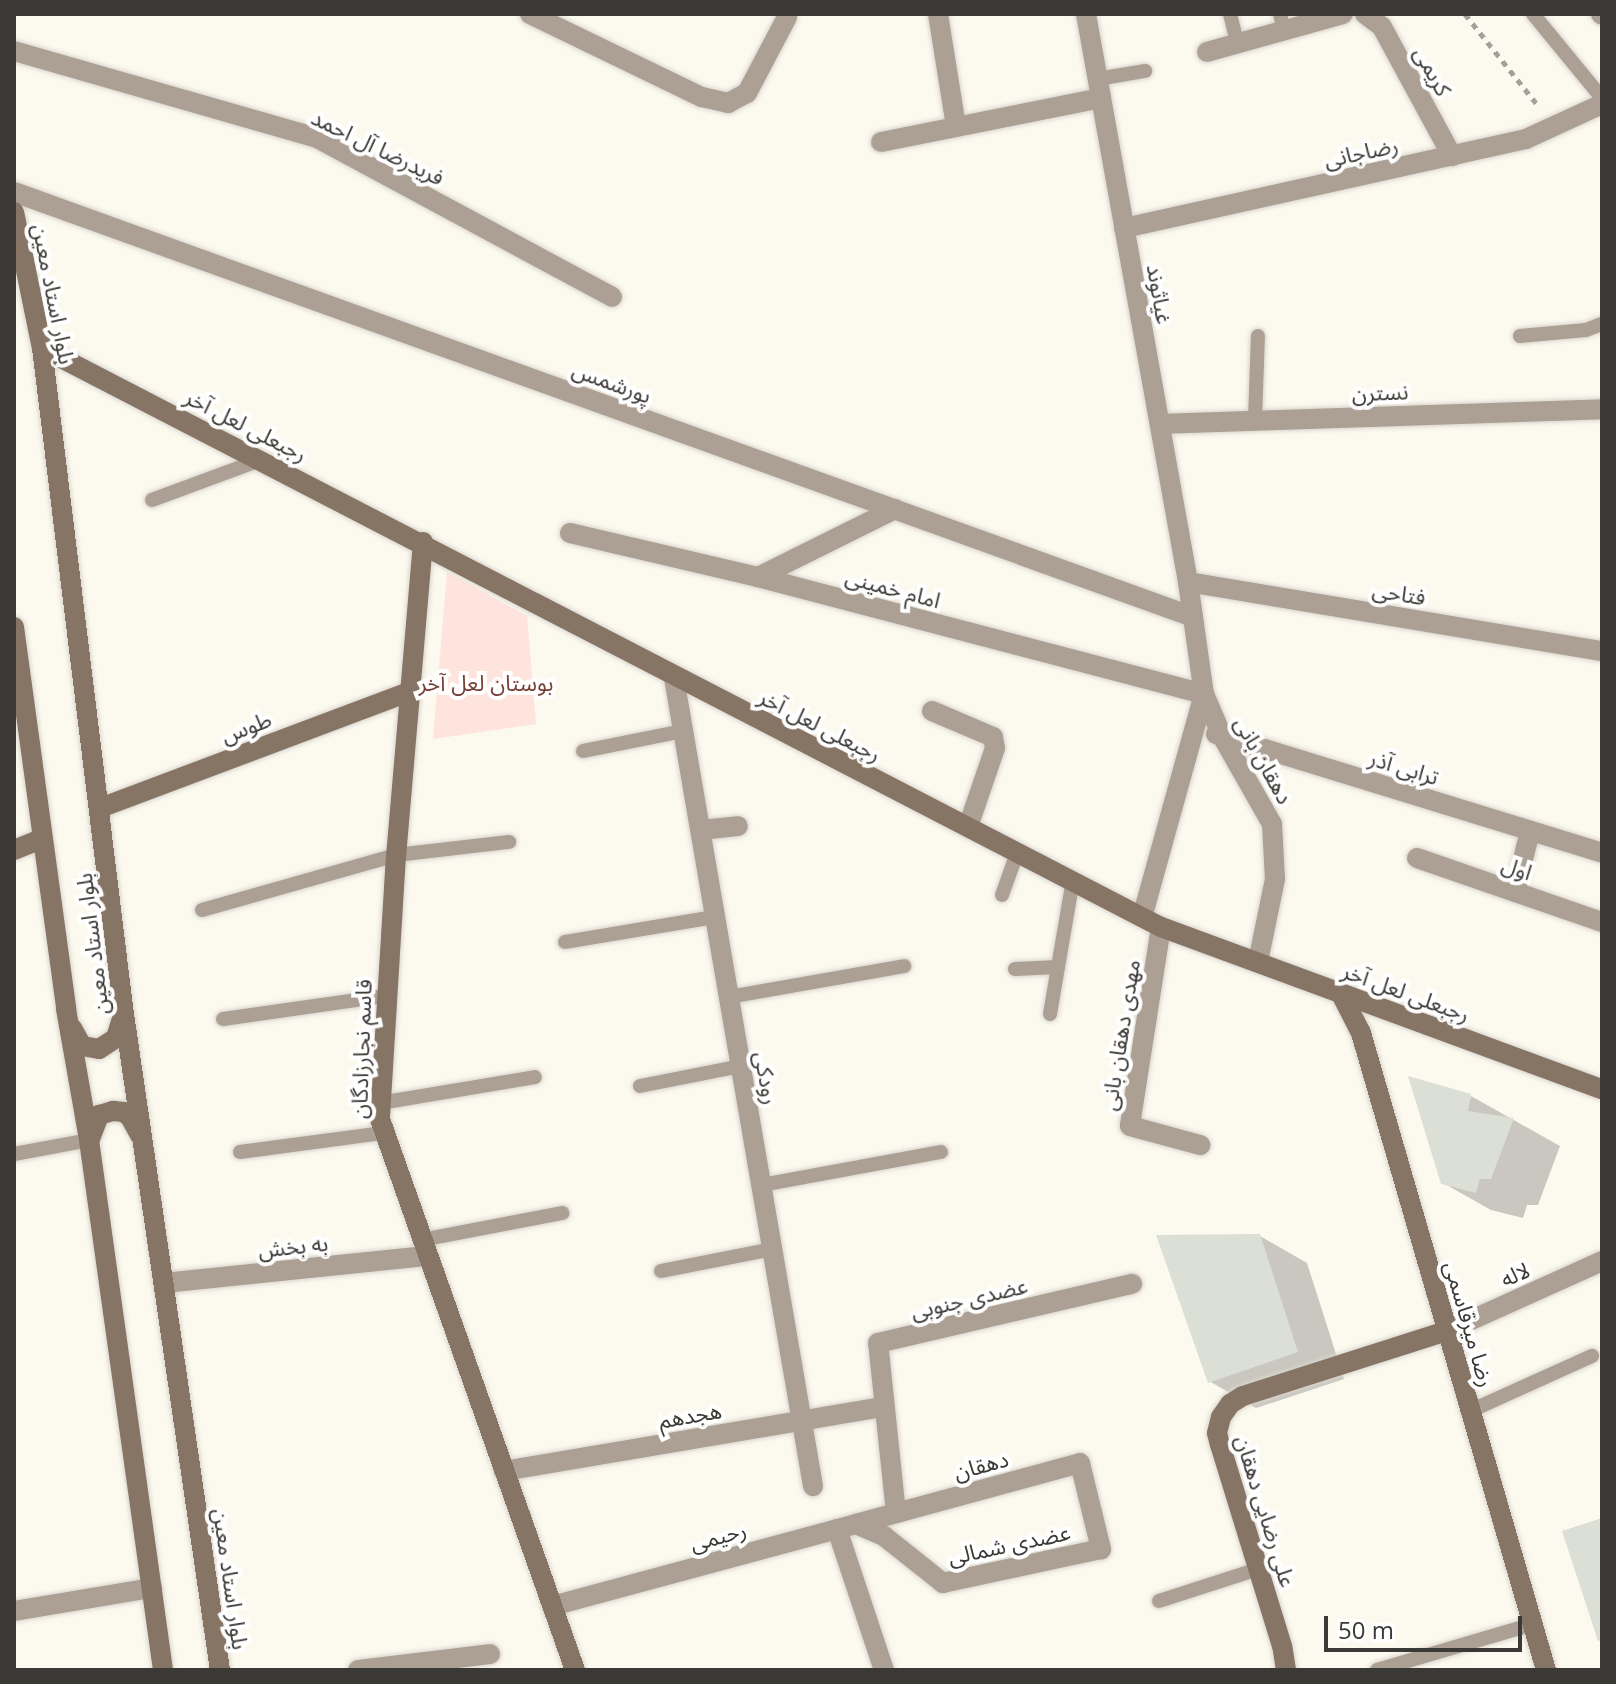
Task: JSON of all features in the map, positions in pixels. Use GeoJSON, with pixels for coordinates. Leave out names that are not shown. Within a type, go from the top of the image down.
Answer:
{"type":"FeatureCollection","features":[{"type":"Feature","properties":{"kind":"street"},"geometry":{"type":"LineString","coordinates":[[530,14],[702,97],[728,103],[747,93],[791,15]]}},
{"type":"Feature","properties":{"kind":"street"},"geometry":{"type":"LineString","coordinates":[[938,14],[956,127]]}},
{"type":"Feature","properties":{"kind":"street","name":"غیاثوند"},"geometry":{"type":"LineString","coordinates":[[1086,14],[1188,582]]}},
{"type":"Feature","properties":{"kind":"street"},"geometry":{"type":"LineString","coordinates":[[1207,52],[1238,45],[1282,23],[1343,14]]}},
{"type":"Feature","properties":{"kind":"street","name":"کریمی"},"geometry":{"type":"LineString","coordinates":[[1365,14],[1382,27],[1452,156]]}},
{"type":"Feature","properties":{"kind":"street","name":"فریدرضا آل احمد"},"geometry":{"type":"LineString","coordinates":[[14,51],[317,138],[612,297]]}},
{"type":"Feature","properties":{"kind":"street"},"geometry":{"type":"LineString","coordinates":[[881,142],[956,127],[1099,88]]}},
{"type":"Feature","properties":{"kind":"street","name":"رضاجانی"},"geometry":{"type":"LineString","coordinates":[[1124,228],[1526,139],[1556,127],[1602,101]]}},
{"type":"Feature","properties":{"kind":"street","name":"پورشمس"},"geometry":{"type":"LineString","coordinates":[[14,192],[1193,617]]}},
{"type":"Feature","properties":{"kind":"street","name":"بلوار استاد معین"},"geometry":{"type":"LineString","coordinates":[[14,212],[42,348],[123,1007],[220,1670]]}},
{"type":"Feature","properties":{"kind":"street","name":"رجبعلی لعل آخر"},"geometry":{"type":"LineString","coordinates":[[42,348],[423,542],[674,678],[1161,927],[1602,1089]]}},
{"type":"Feature","properties":{"kind":"street","name":"نسترن"},"geometry":{"type":"LineString","coordinates":[[1160,424],[1602,409]]}},
{"type":"Feature","properties":{"kind":"street"},"geometry":{"type":"LineString","coordinates":[[758,577],[895,509]]}},
{"type":"Feature","properties":{"kind":"street","name":"امام خمینی"},"geometry":{"type":"LineString","coordinates":[[570,533],[758,577],[1204,694]]}},
{"type":"Feature","properties":{"kind":"street","name":"قاسم نجارزادگان"},"geometry":{"type":"LineString","coordinates":[[423,542],[408,692],[385,996],[380,1103],[382,1133],[575,1670]]}},
{"type":"Feature","properties":{"kind":"street","name":"دهقان بانی"},"geometry":{"type":"LineString","coordinates":[[1188,582],[1204,694],[1222,736],[1272,824],[1275,879],[1258,962]]}},
{"type":"Feature","properties":{"kind":"street","name":"فتاحی"},"geometry":{"type":"LineString","coordinates":[[1188,582],[1602,651]]}},
{"type":"Feature","properties":{"kind":"street","name":"بلوار استاد معین"},"geometry":{"type":"LineString","coordinates":[[14,627],[21,722],[43,838],[66,1009],[89,1140],[163,1670]]}},
{"type":"Feature","properties":{"kind":"street","name":"رودکی"},"geometry":{"type":"LineString","coordinates":[[674,678],[813,1486]]}},
{"type":"Feature","properties":{"kind":"street","name":"طوس"},"geometry":{"type":"LineString","coordinates":[[100,808],[408,692]]}},
{"type":"Feature","properties":{"kind":"street"},"geometry":{"type":"LineString","coordinates":[[1142,917],[1204,694]]}},
{"type":"Feature","properties":{"kind":"street"},"geometry":{"type":"LineString","coordinates":[[932,711],[993,737],[995,748],[968,827]]}},
{"type":"Feature","properties":{"kind":"street","name":"ترابی آذر"},"geometry":{"type":"LineString","coordinates":[[1193,727],[1602,853]]}},
{"type":"Feature","properties":{"kind":"street"},"geometry":{"type":"LineString","coordinates":[[701,830],[738,826]]}},
{"type":"Feature","properties":{"kind":"street"},"geometry":{"type":"LineString","coordinates":[[1515,892],[1530,831]]}},
{"type":"Feature","properties":{"kind":"street"},"geometry":{"type":"LineString","coordinates":[[14,850],[43,838]]}},
{"type":"Feature","properties":{"kind":"street","name":"اول"},"geometry":{"type":"LineString","coordinates":[[1417,858],[1602,922]]}},
{"type":"Feature","properties":{"kind":"street","name":"مهدی دهقان بانی"},"geometry":{"type":"LineString","coordinates":[[1161,927],[1130,1126],[1200,1145]]}},
{"type":"Feature","properties":{"kind":"street","name":"رضا میرقاسمی"},"geometry":{"type":"LineString","coordinates":[[1341,994],[1361,1033],[1546,1670]]}},
{"type":"Feature","properties":{"kind":"street"},"geometry":{"type":"LineString","coordinates":[[66,1009],[79,1041],[93,1049],[110,1044],[116,1038],[123,1007]]}},
{"type":"Feature","properties":{"kind":"street"},"geometry":{"type":"LineString","coordinates":[[89,1140],[99,1115],[124,1112],[144,1146]]}},
{"type":"Feature","properties":{"kind":"street","name":"به بخش"},"geometry":{"type":"LineString","coordinates":[[164,1283],[424,1248]]}},
{"type":"Feature","properties":{"kind":"street","name":"لاله"},"geometry":{"type":"LineString","coordinates":[[1447,1331],[1602,1261]]}},
{"type":"Feature","properties":{"kind":"street","name":"عضدی جنوبی"},"geometry":{"type":"LineString","coordinates":[[884,1407],[878,1343],[1132,1284]]}},
{"type":"Feature","properties":{"kind":"street","name":"علی رضایی دهقان"},"geometry":{"type":"LineString","coordinates":[[1286,1670],[1217,1433],[1221,1417],[1230,1404],[1243,1396],[1447,1331]]}},
{"type":"Feature","properties":{"kind":"street"},"geometry":{"type":"LineString","coordinates":[[884,1407],[896,1513]]}},
{"type":"Feature","properties":{"kind":"street","name":"هجدهم"},"geometry":{"type":"LineString","coordinates":[[504,1471],[884,1407]]}},
{"type":"Feature","properties":{"kind":"street","name":"دهقان"},"geometry":{"type":"LineString","coordinates":[[896,1513],[1080,1463]]}},
{"type":"Feature","properties":{"kind":"street","name":"عضدی شمالی"},"geometry":{"type":"LineString","coordinates":[[847,1526],[884,1536],[943,1583],[1101,1549],[1080,1463]]}},
{"type":"Feature","properties":{"kind":"street","name":"رحیمی"},"geometry":{"type":"LineString","coordinates":[[552,1606],[896,1513]]}},
{"type":"Feature","properties":{"kind":"street"},"geometry":{"type":"LineString","coordinates":[[847,1526],[884,1670]]}},
{"type":"Feature","properties":{"kind":"street"},"geometry":{"type":"LineString","coordinates":[[14,1611],[152,1588]]}},
{"type":"Feature","properties":{"kind":"street"},"geometry":{"type":"LineString","coordinates":[[358,1670],[404,1667],[490,1654]]}},
{"type":"Feature","properties":{"kind":"lane"},"geometry":{"type":"LineString","coordinates":[[1230,14],[1238,45]]}},
{"type":"Feature","properties":{"kind":"lane"},"geometry":{"type":"LineString","coordinates":[[1533,14],[1602,101]]}},
{"type":"Feature","properties":{"kind":"lane"},"geometry":{"type":"LineString","coordinates":[[1099,88],[1145,71]]}},
{"type":"Feature","properties":{"kind":"lane"},"geometry":{"type":"LineString","coordinates":[[1520,336],[1586,330],[1602,324]]}},
{"type":"Feature","properties":{"kind":"lane"},"geometry":{"type":"LineString","coordinates":[[1255,420],[1258,336]]}},
{"type":"Feature","properties":{"kind":"lane"},"geometry":{"type":"LineString","coordinates":[[152,500],[260,460]]}},
{"type":"Feature","properties":{"kind":"lane"},"geometry":{"type":"LineString","coordinates":[[583,751],[683,731]]}},
{"type":"Feature","properties":{"kind":"lane"},"geometry":{"type":"LineString","coordinates":[[202,910],[396,855],[509,842]]}},
{"type":"Feature","properties":{"kind":"lane"},"geometry":{"type":"LineString","coordinates":[[1002,895],[1017,853]]}},
{"type":"Feature","properties":{"kind":"lane"},"geometry":{"type":"LineString","coordinates":[[1050,1014],[1073,880]]}},
{"type":"Feature","properties":{"kind":"lane"},"geometry":{"type":"LineString","coordinates":[[565,942],[715,917]]}},
{"type":"Feature","properties":{"kind":"lane"},"geometry":{"type":"LineString","coordinates":[[729,997],[904,966]]}},
{"type":"Feature","properties":{"kind":"lane"},"geometry":{"type":"LineString","coordinates":[[1015,969],[1058,967]]}},
{"type":"Feature","properties":{"kind":"lane"},"geometry":{"type":"LineString","coordinates":[[223,1019],[385,996]]}},
{"type":"Feature","properties":{"kind":"lane"},"geometry":{"type":"LineString","coordinates":[[640,1086],[741,1066]]}},
{"type":"Feature","properties":{"kind":"lane"},"geometry":{"type":"LineString","coordinates":[[380,1103],[535,1077]]}},
{"type":"Feature","properties":{"kind":"lane"},"geometry":{"type":"LineString","coordinates":[[240,1152],[382,1133]]}},
{"type":"Feature","properties":{"kind":"lane"},"geometry":{"type":"LineString","coordinates":[[14,1154],[89,1140]]}},
{"type":"Feature","properties":{"kind":"lane"},"geometry":{"type":"LineString","coordinates":[[761,1185],[941,1152]]}},
{"type":"Feature","properties":{"kind":"lane"},"geometry":{"type":"LineString","coordinates":[[424,1248],[562,1213]]}},
{"type":"Feature","properties":{"kind":"lane"},"geometry":{"type":"LineString","coordinates":[[661,1271],[773,1249]]}},
{"type":"Feature","properties":{"kind":"lane"},"geometry":{"type":"LineString","coordinates":[[1470,1411],[1592,1356]]}},
{"type":"Feature","properties":{"kind":"lane"},"geometry":{"type":"LineString","coordinates":[[1159,1601],[1258,1569]]}},
{"type":"Feature","properties":{"kind":"lane"},"geometry":{"type":"LineString","coordinates":[[1377,1670],[1533,1624]]}},
{"type":"Feature","properties":{"kind":"path"},"geometry":{"type":"LineString","coordinates":[[1465,14],[1556,127]]}},
{"type":"Feature","properties":{"kind":"green space","name":"بوستان لعل آخر"},"geometry":{"type":"Polygon","coordinates":[[[447,572],[527,616],[536,724],[433,739],[447,572]]]}},
{"type":"Feature","properties":{"kind":"building"},"geometry":{"type":"Polygon","coordinates":[[[1408,1076],[1471,1094],[1468,1111],[1514,1118],[1491,1179],[1480,1179],[1476,1193],[1441,1184],[1408,1076]]]}},
{"type":"Feature","properties":{"kind":"building"},"geometry":{"type":"Polygon","coordinates":[[[1260,1234],[1298,1352],[1208,1383],[1156,1235],[1260,1234]]]}},
{"type":"Feature","properties":{"kind":"building"},"geometry":{"type":"Polygon","coordinates":[[[1602,1518],[1602,1640],[1598,1641],[1562,1531],[1602,1518]]]}}]}
